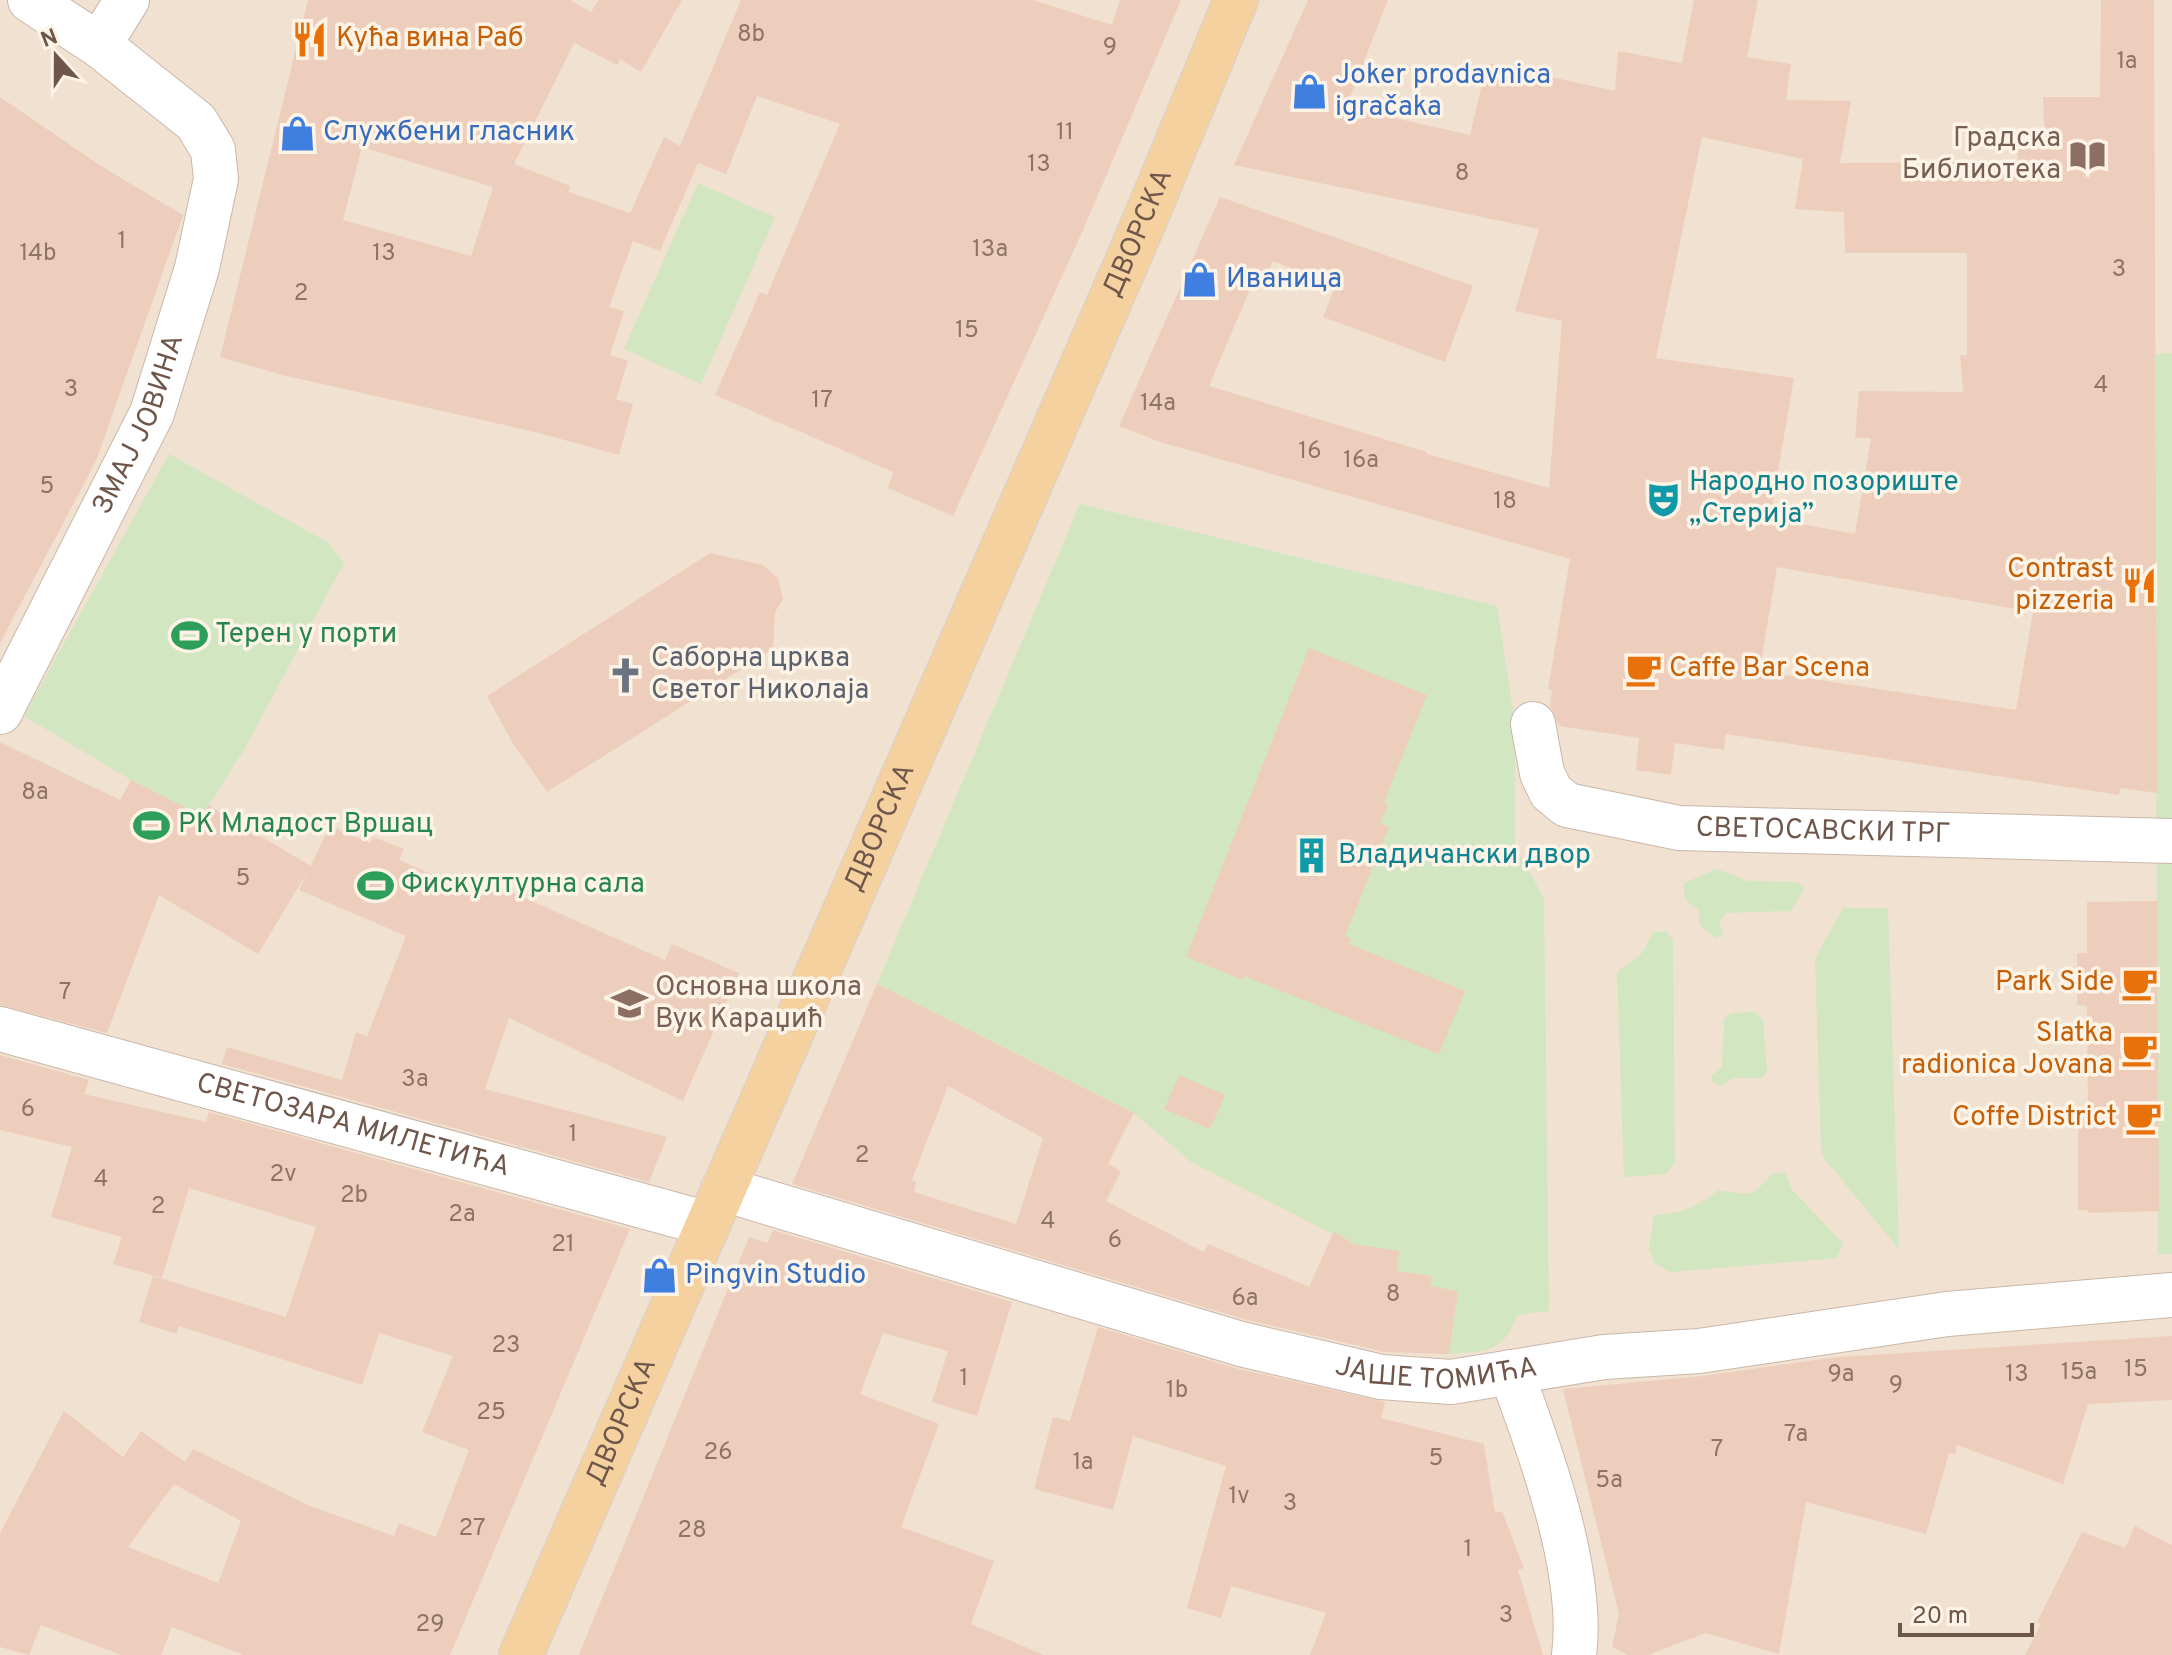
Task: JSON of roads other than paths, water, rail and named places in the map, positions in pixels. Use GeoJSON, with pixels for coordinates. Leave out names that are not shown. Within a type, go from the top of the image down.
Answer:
{"type":"FeatureCollection","features":[{"type":"Feature","properties":{"kind":"main road","name":"ДВОРСКА"},"geometry":{"type":"LineString","coordinates":[[521,1655],[1139,234],[1236,0]]}},
{"type":"Feature","properties":{"kind":"street"},"geometry":{"type":"LineString","coordinates":[[30,0],[99,45],[127,0]]}},
{"type":"Feature","properties":{"kind":"street","name":"ЗМАЈ ЈОВИНА"},"geometry":{"type":"LineString","coordinates":[[0,712],[152,413],[197,268],[216,179],[213,150],[196,122],[99,45]]}},
{"type":"Feature","properties":{"kind":"street","name":"СВЕТОСАВСКИ ТРГ"},"geometry":{"type":"LineString","coordinates":[[1533,724],[1542,773],[1551,792],[1567,805],[1679,828],[2172,841]]}},
{"type":"Feature","properties":{"kind":"street","name":"СВЕТОЗАРА МИЛЕТИЋА"},"geometry":{"type":"LineString","coordinates":[[0,1029],[715,1207]]}},
{"type":"Feature","properties":{"kind":"street","name":"ЈАШЕ ТОМИЋА"},"geometry":{"type":"LineString","coordinates":[[715,1207],[946,1258],[1326,1366],[1420,1381],[1451,1382],[1604,1357],[1699,1351],[1947,1314],[2172,1295]]}},
{"type":"Feature","properties":{"kind":"street"},"geometry":{"type":"LineString","coordinates":[[1511,1372],[1545,1470],[1567,1558],[1574,1605],[1574,1655]]}},
{"type":"Feature","properties":{"kind":"place","name":"Кућа вина Раб"},"geometry":{"type":"Point","coordinates":[310,39]}},
{"type":"Feature","properties":{"kind":"place","name":"Joker prodavnica igračaka"},"geometry":{"type":"Point","coordinates":[1309,92]}},
{"type":"Feature","properties":{"kind":"place","name":"Службени гласник"},"geometry":{"type":"Point","coordinates":[297,133]}},
{"type":"Feature","properties":{"kind":"place","name":"Градска Библиотека"},"geometry":{"type":"Point","coordinates":[2087,155]}},
{"type":"Feature","properties":{"kind":"place","name":"Иваница"},"geometry":{"type":"Point","coordinates":[1200,280]}},
{"type":"Feature","properties":{"kind":"place","name":"Народно позориште „Стерија”"},"geometry":{"type":"Point","coordinates":[1663,499]}},
{"type":"Feature","properties":{"kind":"place","name":"Contrast pizzeria"},"geometry":{"type":"Point","coordinates":[2140,586]}},
{"type":"Feature","properties":{"kind":"place","name":"Терен у порти"},"geometry":{"type":"Point","coordinates":[189,635]}},
{"type":"Feature","properties":{"kind":"place","name":"Caffe Bar Scena"},"geometry":{"type":"Point","coordinates":[1643,669]}},
{"type":"Feature","properties":{"kind":"place","name":"Саборна црква Светог Николаја"},"geometry":{"type":"Point","coordinates":[625,675]}},
{"type":"Feature","properties":{"kind":"place","name":"РК Младост Вршац"},"geometry":{"type":"Point","coordinates":[152,825]}},
{"type":"Feature","properties":{"kind":"place","name":"Владичански двор"},"geometry":{"type":"Point","coordinates":[1312,856]}},
{"type":"Feature","properties":{"kind":"place","name":"Фискултурна сала"},"geometry":{"type":"Point","coordinates":[375,885]}},
{"type":"Feature","properties":{"kind":"place","name":"Park Side"},"geometry":{"type":"Point","coordinates":[2140,983]}},
{"type":"Feature","properties":{"kind":"place","name":"Основна школа Вук Караџић"},"geometry":{"type":"Point","coordinates":[629,1004]}},
{"type":"Feature","properties":{"kind":"place","name":"Slatka radionica Jovana"},"geometry":{"type":"Point","coordinates":[2139,1050]}},
{"type":"Feature","properties":{"kind":"place","name":"Coffe District"},"geometry":{"type":"Point","coordinates":[2143,1118]}},
{"type":"Feature","properties":{"kind":"place","name":"Pingvin Studio"},"geometry":{"type":"Point","coordinates":[659,1276]}}]}
